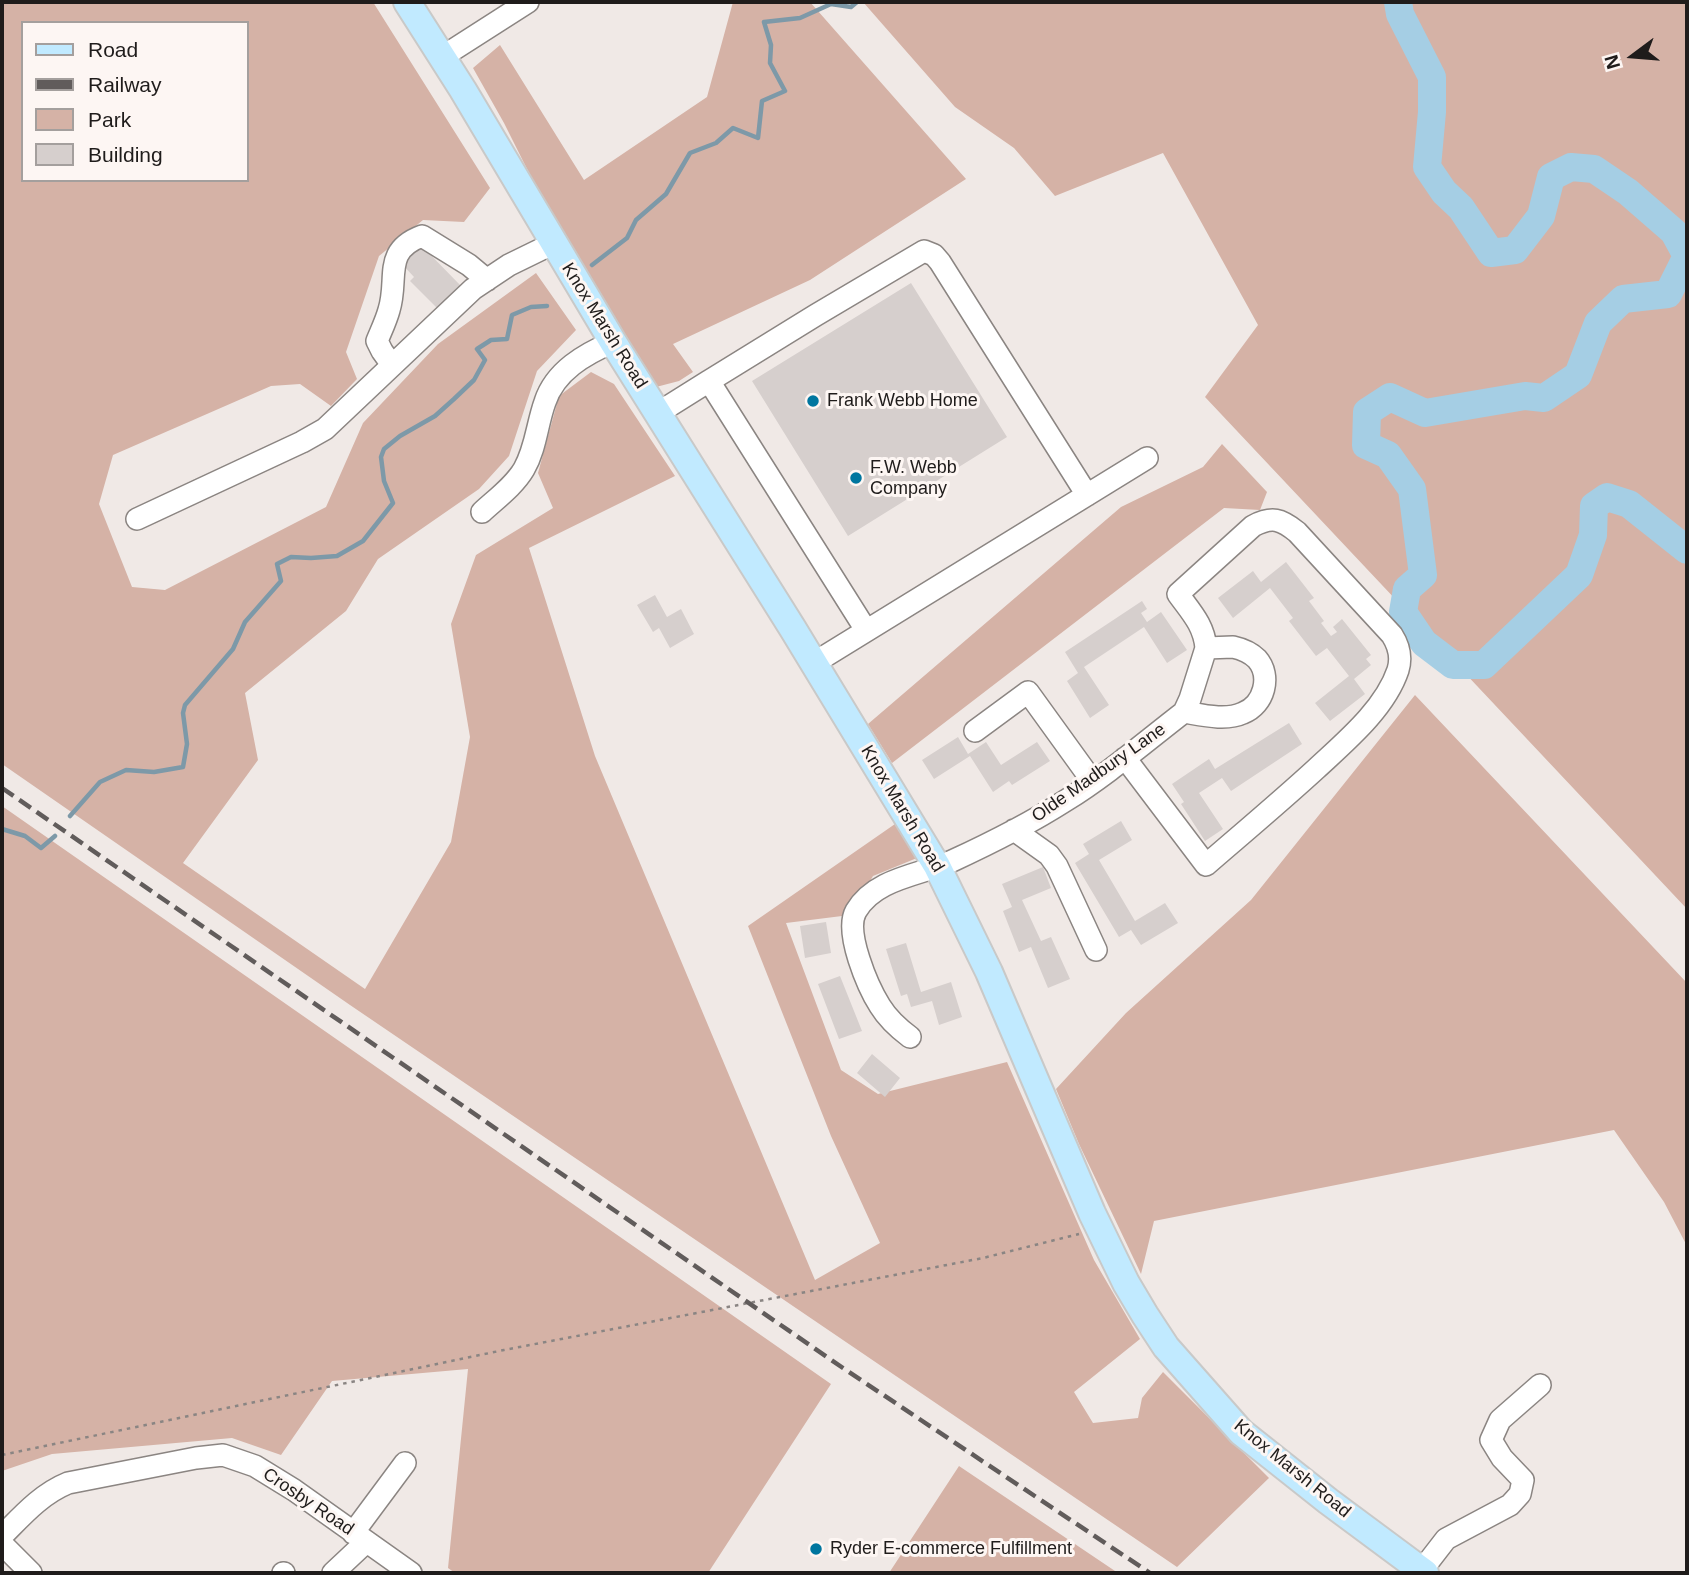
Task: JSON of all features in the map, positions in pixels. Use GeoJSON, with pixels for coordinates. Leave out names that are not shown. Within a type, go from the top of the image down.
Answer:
{"type":"FeatureCollection","features":[{"type":"Feature","properties":{"kind":"main road","name":"Knox Marsh Road"},"geometry":{"type":"LineString","coordinates":[[407,2],[612,342],[814,663],[937,866],[989,972],[1099,1227],[1126,1283],[1166,1347],[1241,1432],[1423,1572]]}},
{"type":"Feature","properties":{"kind":"street"},"geometry":{"type":"LineString","coordinates":[[442,57],[528,2]]}},
{"type":"Feature","properties":{"kind":"street"},"geometry":{"type":"LineString","coordinates":[[392,365],[377,341],[390,309],[394,262],[401,249],[412,239],[422,236],[469,265],[487,280]]}},
{"type":"Feature","properties":{"kind":"street"},"geometry":{"type":"LineString","coordinates":[[138,519],[325,429],[473,289],[509,265],[554,243]]}},
{"type":"Feature","properties":{"kind":"street"},"geometry":{"type":"LineString","coordinates":[[658,413],[816,314],[924,251],[934,255],[940,262],[1087,495]]}},
{"type":"Feature","properties":{"kind":"street"},"geometry":{"type":"LineString","coordinates":[[482,512],[522,473],[531,456],[545,401],[553,384],[565,370],[612,342]]}},
{"type":"Feature","properties":{"kind":"street"},"geometry":{"type":"LineString","coordinates":[[709,381],[866,630]]}},
{"type":"Feature","properties":{"kind":"street"},"geometry":{"type":"LineString","coordinates":[[814,663],[1147,458]]}},
{"type":"Feature","properties":{"kind":"street"},"geometry":{"type":"LineString","coordinates":[[1125,758],[1206,864],[1344,743],[1377,707],[1399,669],[1400,655],[1392,635],[1297,532],[1285,523],[1274,520],[1253,526],[1178,594],[1199,623],[1205,635],[1206,648]]}},
{"type":"Feature","properties":{"kind":"street","name":"Olde Madbury Lane"},"geometry":{"type":"LineString","coordinates":[[910,1037],[894,1024],[868,983],[854,934],[853,919],[857,909],[878,890],[899,879],[949,862],[1014,830],[1093,782],[1184,712],[1206,648],[1233,647],[1245,650],[1255,657],[1262,667],[1264,691],[1251,710],[1241,715],[1207,716],[1184,712]]}},
{"type":"Feature","properties":{"kind":"street"},"geometry":{"type":"LineString","coordinates":[[975,732],[1028,692],[1093,782]]}},
{"type":"Feature","properties":{"kind":"street"},"geometry":{"type":"LineString","coordinates":[[1014,830],[1049,855],[1057,866],[1096,950]]}},
{"type":"Feature","properties":{"kind":"street"},"geometry":{"type":"LineString","coordinates":[[1423,1572],[1446,1539],[1510,1505],[1520,1494],[1523,1480],[1502,1458],[1491,1440],[1500,1420],[1540,1385]]}},
{"type":"Feature","properties":{"kind":"street","name":"Crosby Road"},"geometry":{"type":"LineString","coordinates":[[2,1536],[53,1489],[68,1483],[223,1455],[255,1466],[294,1490],[411,1573]]}},
{"type":"Feature","properties":{"kind":"street"},"geometry":{"type":"LineString","coordinates":[[333,1573],[360,1538],[405,1462]]}},
{"type":"Feature","properties":{"kind":"street"},"geometry":{"type":"LineString","coordinates":[[2,1544],[31,1573]]}},
{"type":"Feature","properties":{"kind":"path"},"geometry":{"type":"LineString","coordinates":[[2,1455],[504,1350],[983,1258],[1068,1238],[1099,1227]]}},
{"type":"Feature","properties":{"kind":"green space"},"geometry":{"type":"Polygon","coordinates":[[[2,2],[373,2],[490,188],[464,222],[423,220],[379,256],[346,352],[357,379],[331,406],[300,384],[271,386],[113,455],[99,504],[132,587],[165,590],[326,507],[363,423],[438,344],[536,273],[576,330],[537,371],[509,456],[479,489],[378,559],[346,611],[245,693],[258,760],[183,863],[365,989],[451,842],[470,737],[451,624],[476,555],[553,508],[538,473],[559,396],[591,372],[614,384],[675,476],[529,548],[595,756],[815,1280],[880,1243],[831,1136],[748,926],[895,824],[917,858],[873,876],[850,915],[786,923],[841,1070],[878,1094],[1007,1062],[1094,1260],[1140,1339],[1074,1392],[1093,1423],[1138,1418],[1142,1398],[1163,1372],[1269,1478],[1177,1567],[350,1005],[2,764],[2,2]]]}},
{"type":"Feature","properties":{"kind":"green space"},"geometry":{"type":"Polygon","coordinates":[[[733,2],[810,2],[966,179],[810,280],[673,344],[693,372],[679,381],[656,387],[538,191],[473,68],[500,45],[584,180],[707,97],[733,2]]]}},
{"type":"Feature","properties":{"kind":"green space"},"geometry":{"type":"Polygon","coordinates":[[[863,2],[1687,2],[1687,909],[1205,397],[1258,325],[1163,153],[1055,196],[1014,148],[955,107],[863,2]]]}},
{"type":"Feature","properties":{"kind":"green space"},"geometry":{"type":"Polygon","coordinates":[[[1222,444],[1267,492],[1260,510],[1224,508],[892,763],[868,724],[1121,507],[1203,467],[1222,444]]]}},
{"type":"Feature","properties":{"kind":"green space"},"geometry":{"type":"Polygon","coordinates":[[[1415,695],[1687,983],[1687,1246],[1664,1202],[1614,1130],[1154,1221],[1141,1274],[1056,1089],[1126,1013],[1251,900],[1415,695]]]}},
{"type":"Feature","properties":{"kind":"green space"},"geometry":{"type":"Polygon","coordinates":[[[2,806],[831,1384],[708,1573],[455,1573],[448,1568],[468,1369],[332,1381],[281,1455],[232,1438],[52,1454],[2,1471],[2,806]]]}},
{"type":"Feature","properties":{"kind":"green space"},"geometry":{"type":"Polygon","coordinates":[[[959,1466],[1118,1573],[889,1573],[959,1466]]]}},
{"type":"Feature","properties":{"kind":"building"},"geometry":{"type":"Polygon","coordinates":[[[419,243],[461,286],[438,309],[410,281],[414,277],[400,262],[419,243]]]}},
{"type":"Feature","properties":{"kind":"building"},"geometry":{"type":"Polygon","coordinates":[[[911,283],[1007,437],[848,536],[752,381],[911,283]]]}},
{"type":"Feature","properties":{"kind":"building"},"geometry":{"type":"Polygon","coordinates":[[[1286,562],[1314,598],[1309,601],[1331,636],[1337,632],[1333,627],[1342,619],[1371,655],[1366,659],[1371,665],[1354,679],[1365,694],[1330,721],[1315,703],[1349,676],[1327,648],[1316,656],[1289,621],[1293,618],[1270,588],[1233,618],[1218,598],[1253,571],[1261,582],[1286,562]]]}},
{"type":"Feature","properties":{"kind":"building"},"geometry":{"type":"Polygon","coordinates":[[[655,595],[667,617],[681,609],[694,634],[670,648],[659,628],[653,632],[637,605],[655,595]]]}},
{"type":"Feature","properties":{"kind":"building"},"geometry":{"type":"Polygon","coordinates":[[[1142,601],[1147,609],[1141,613],[1147,622],[1161,612],[1187,650],[1167,663],[1144,627],[1084,667],[1109,705],[1090,718],[1067,681],[1078,673],[1065,652],[1142,601]]]}},
{"type":"Feature","properties":{"kind":"building"},"geometry":{"type":"Polygon","coordinates":[[[1289,723],[1302,744],[1231,791],[1222,778],[1199,793],[1223,829],[1205,841],[1181,804],[1184,802],[1172,784],[1209,759],[1215,769],[1289,723]]]}},
{"type":"Feature","properties":{"kind":"building"},"geometry":{"type":"Polygon","coordinates":[[[958,737],[968,754],[986,742],[1001,765],[1037,742],[1050,761],[1012,785],[1009,781],[993,792],[970,756],[934,779],[922,760],[958,737]]]}},
{"type":"Feature","properties":{"kind":"building"},"geometry":{"type":"Polygon","coordinates":[[[1121,821],[1132,840],[1099,860],[1135,921],[1165,903],[1178,923],[1141,945],[1131,930],[1119,937],[1075,863],[1089,854],[1083,844],[1121,821]]]}},
{"type":"Feature","properties":{"kind":"building"},"geometry":{"type":"Polygon","coordinates":[[[1043,867],[1051,888],[1022,900],[1041,941],[1051,937],[1070,979],[1048,988],[1031,947],[1019,952],[1003,911],[1012,907],[1002,884],[1043,867]]]}},
{"type":"Feature","properties":{"kind":"building"},"geometry":{"type":"Polygon","coordinates":[[[826,922],[831,953],[805,958],[800,926],[826,922]]]}},
{"type":"Feature","properties":{"kind":"building"},"geometry":{"type":"Polygon","coordinates":[[[906,943],[921,992],[951,982],[962,1017],[939,1025],[932,1001],[911,1007],[907,994],[901,996],[886,949],[906,943]]]}},
{"type":"Feature","properties":{"kind":"building"},"geometry":{"type":"Polygon","coordinates":[[[840,976],[862,1031],[839,1039],[818,984],[840,976]]]}},
{"type":"Feature","properties":{"kind":"building"},"geometry":{"type":"Polygon","coordinates":[[[872,1054],[900,1078],[885,1097],[857,1073],[872,1054]]]}},
{"type":"Feature","properties":{"kind":"waterway"},"geometry":{"type":"LineString","coordinates":[[592,265],[627,238],[636,220],[666,194],[690,153],[716,143],[733,128],[758,138],[762,101],[785,91],[770,63],[771,45],[764,22],[800,18],[831,4],[851,7],[857,2]]}},
{"type":"Feature","properties":{"kind":"waterway"},"geometry":{"type":"LineString","coordinates":[[1398,2],[1400,14],[1432,77],[1427,167],[1444,192],[1461,208],[1491,253],[1515,250],[1541,216],[1551,177],[1571,167],[1594,169],[1628,192],[1674,232],[1687,256],[1668,294],[1623,299],[1598,323],[1578,375],[1544,398],[1525,396],[1425,413],[1390,397],[1367,412],[1366,445],[1388,455],[1412,489],[1423,575],[1407,589],[1403,612],[1424,643],[1453,665],[1484,665],[1579,575],[1593,535],[1594,506],[1607,497],[1629,504],[1687,550]]}},
{"type":"Feature","properties":{"kind":"waterway"},"geometry":{"type":"LineString","coordinates":[[70,816],[100,782],[126,770],[154,772],[183,767],[187,744],[183,713],[185,705],[233,649],[245,622],[281,581],[277,564],[291,557],[337,556],[363,541],[393,503],[384,481],[381,457],[384,449],[400,436],[435,416],[474,380],[485,360],[477,349],[491,340],[507,339],[512,315],[531,307],[547,306]]}},
{"type":"Feature","properties":{"kind":"waterway"},"geometry":{"type":"LineString","coordinates":[[2,829],[25,836],[41,848],[55,836]]}},
{"type":"Feature","properties":{"kind":"railway"},"geometry":{"type":"LineString","coordinates":[[2,788],[843,1368],[1150,1573]]}},
{"type":"Feature","properties":{"kind":"place","name":"Frank Webb Home"},"geometry":{"type":"Point","coordinates":[813,401]}},
{"type":"Feature","properties":{"kind":"place","name":"F.W. Webb Company"},"geometry":{"type":"Point","coordinates":[856,478]}},
{"type":"Feature","properties":{"kind":"place","name":"Ryder E-commerce Fulfillment"},"geometry":{"type":"Point","coordinates":[816,1549]}}]}
